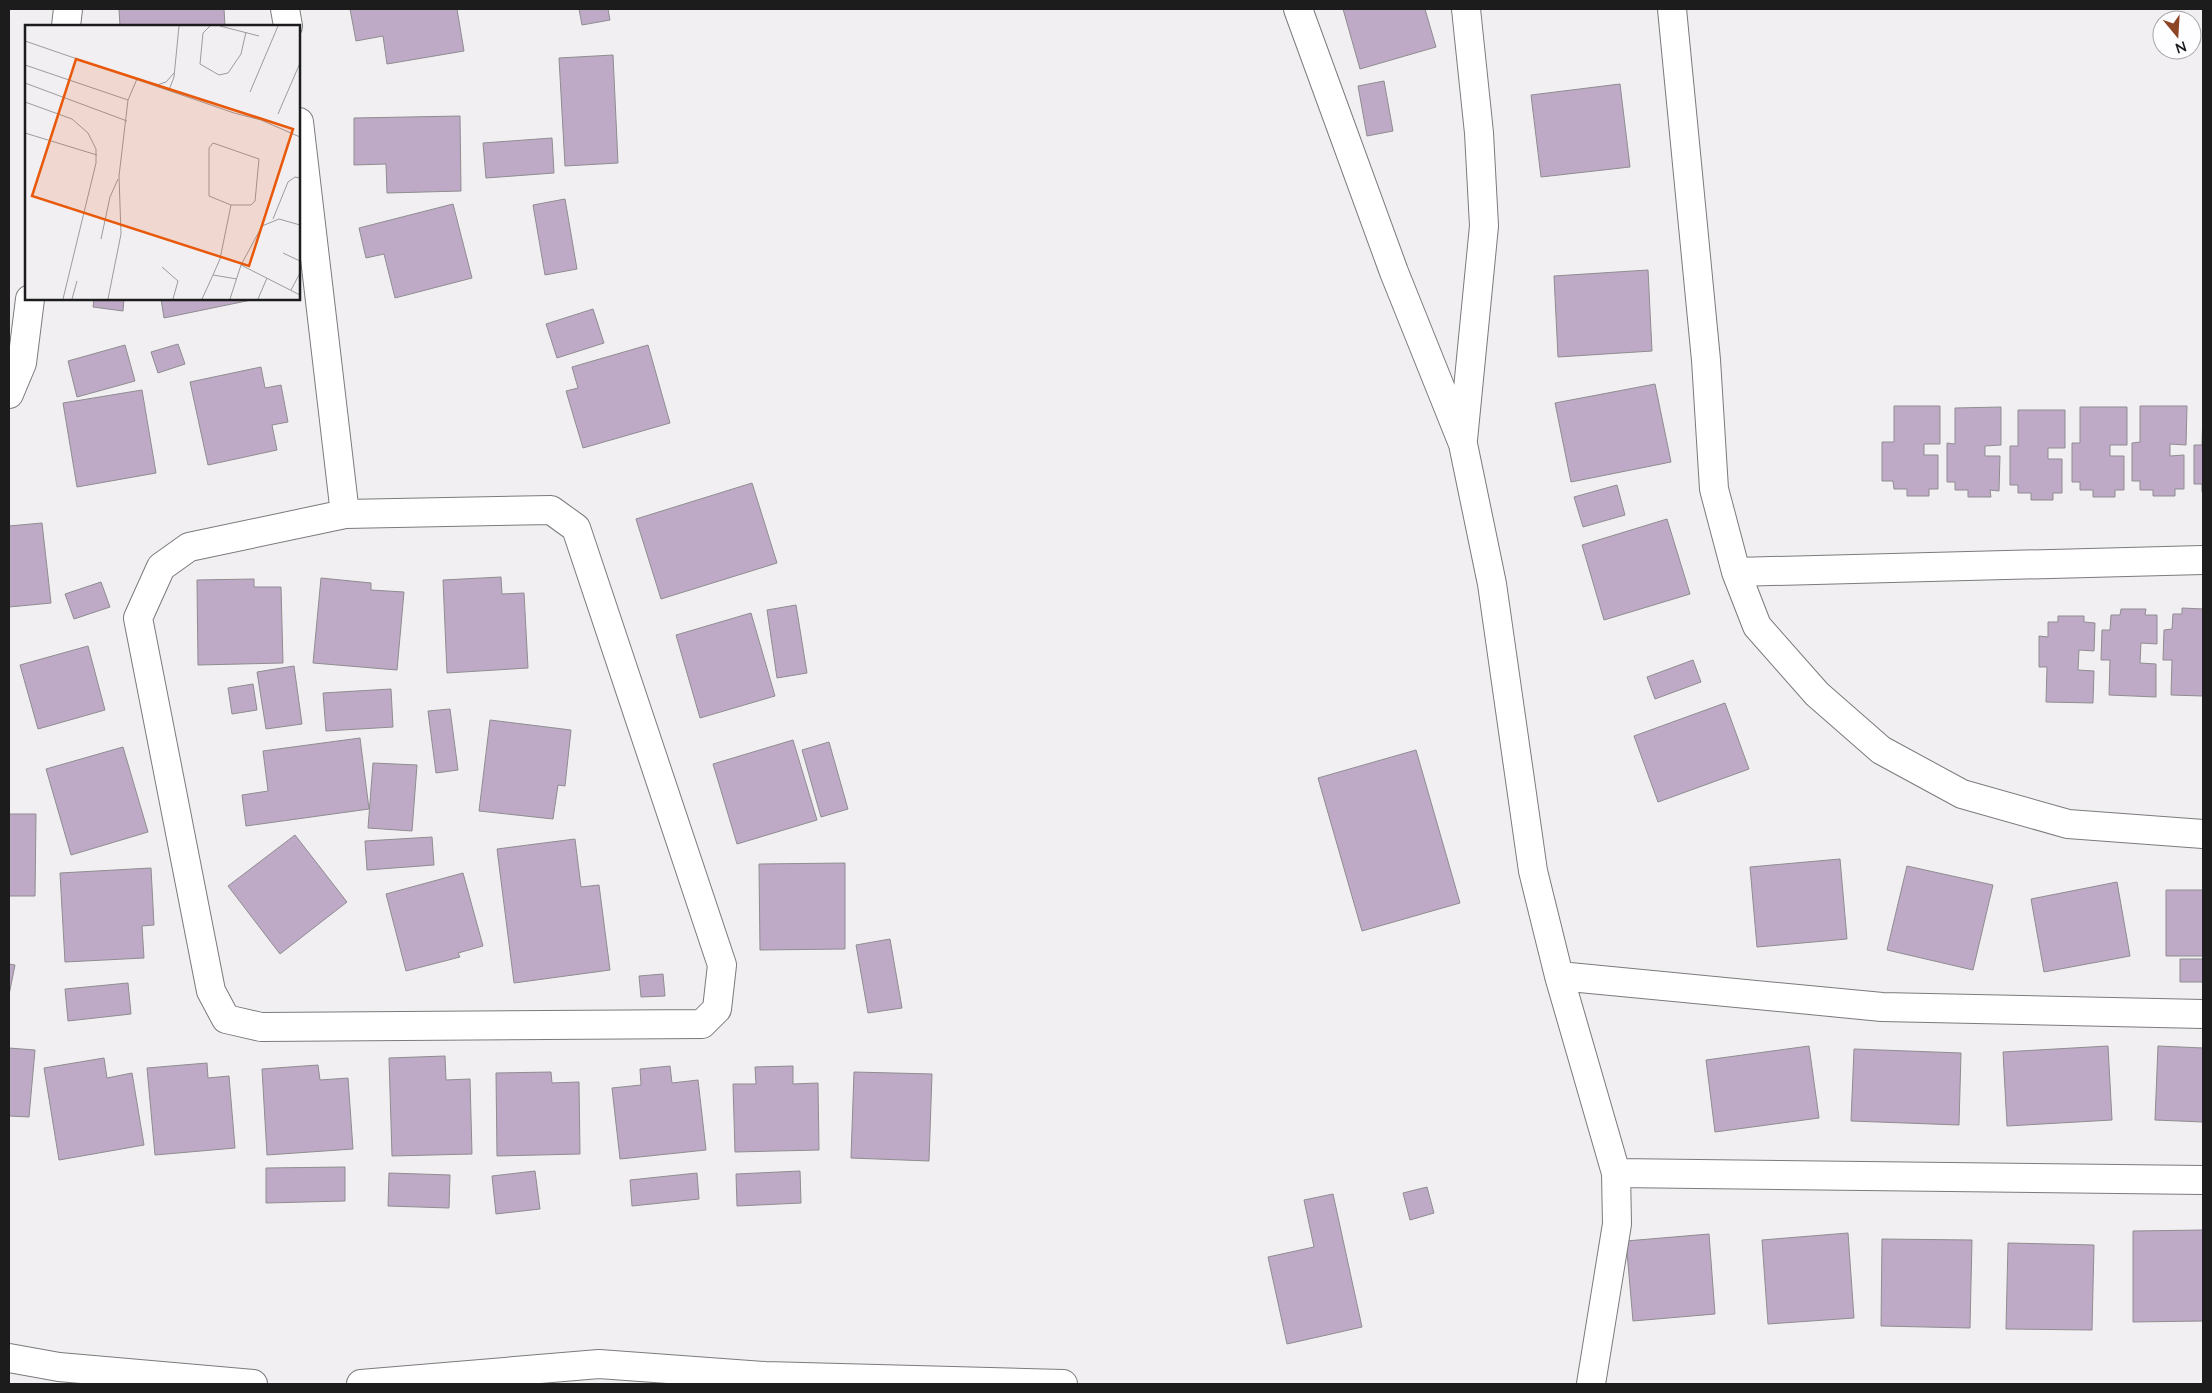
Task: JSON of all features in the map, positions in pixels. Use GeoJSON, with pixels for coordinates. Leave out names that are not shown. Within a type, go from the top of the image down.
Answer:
{"type":"FeatureCollection","features":[{"type":"Feature","properties":{"kind":"street"},"geometry":{"type":"LineString","coordinates":[[66,25],[68,9]]}},
{"type":"Feature","properties":{"kind":"street"},"geometry":{"type":"LineString","coordinates":[[286,9],[288,25]]}},
{"type":"Feature","properties":{"kind":"street"},"geometry":{"type":"LineString","coordinates":[[1298,9],[1394,272],[1463,444],[1492,584],[1533,871],[1559,976],[1616,1173],[1616,1224],[1591,1384]]}},
{"type":"Feature","properties":{"kind":"street"},"geometry":{"type":"LineString","coordinates":[[1463,444],[1484,226],[1479,133],[1466,9]]}},
{"type":"Feature","properties":{"kind":"street"},"geometry":{"type":"LineString","coordinates":[[1672,9],[1706,360],[1714,489],[1736,572],[1757,626],[1817,694],[1881,750],[1962,794],[2068,824],[2203,834]]}},
{"type":"Feature","properties":{"kind":"street"},"geometry":{"type":"LineString","coordinates":[[300,131],[345,514]]}},
{"type":"Feature","properties":{"kind":"street"},"geometry":{"type":"LineString","coordinates":[[9,394],[22,363],[30,300]]}},
{"type":"Feature","properties":{"kind":"street"},"geometry":{"type":"LineString","coordinates":[[551,510],[576,528],[722,965],[717,1009],[702,1024],[261,1027],[226,1019],[210,991],[138,618],[161,567],[189,547],[345,514],[551,510]]}},
{"type":"Feature","properties":{"kind":"street"},"geometry":{"type":"LineString","coordinates":[[1736,572],[2203,560]]}},
{"type":"Feature","properties":{"kind":"street"},"geometry":{"type":"LineString","coordinates":[[1559,976],[1882,1007],[2203,1014]]}},
{"type":"Feature","properties":{"kind":"street"},"geometry":{"type":"LineString","coordinates":[[1616,1173],[2203,1180]]}},
{"type":"Feature","properties":{"kind":"street"},"geometry":{"type":"LineString","coordinates":[[9,1358],[59,1367],[253,1384]]}},
{"type":"Feature","properties":{"kind":"street"},"geometry":{"type":"LineString","coordinates":[[361,1384],[599,1364],[765,1376],[1064,1384]]}},
{"type":"Feature","properties":{"kind":"building"},"geometry":{"type":"Polygon","coordinates":[[[119,9],[224,9],[225,25],[120,25],[119,9]]]}},
{"type":"Feature","properties":{"kind":"building"},"geometry":{"type":"Polygon","coordinates":[[[350,9],[457,9],[464,51],[387,64],[383,36],[356,41],[350,9]]]}},
{"type":"Feature","properties":{"kind":"building"},"geometry":{"type":"Polygon","coordinates":[[[579,9],[608,9],[610,20],[582,25],[579,9]]]}},
{"type":"Feature","properties":{"kind":"building"},"geometry":{"type":"Polygon","coordinates":[[[1343,9],[1425,9],[1436,47],[1360,69],[1343,9]]]}},
{"type":"Feature","properties":{"kind":"building"},"geometry":{"type":"Polygon","coordinates":[[[613,55],[618,163],[565,166],[559,58],[613,55]]]}},
{"type":"Feature","properties":{"kind":"building"},"geometry":{"type":"Polygon","coordinates":[[[1384,81],[1393,131],[1367,136],[1358,86],[1384,81]]]}},
{"type":"Feature","properties":{"kind":"building"},"geometry":{"type":"Polygon","coordinates":[[[1620,84],[1630,167],[1541,177],[1531,95],[1620,84]]]}},
{"type":"Feature","properties":{"kind":"building"},"geometry":{"type":"Polygon","coordinates":[[[460,116],[461,191],[387,193],[386,164],[354,165],[354,118],[460,116]]]}},
{"type":"Feature","properties":{"kind":"building"},"geometry":{"type":"Polygon","coordinates":[[[552,138],[554,173],[486,178],[483,143],[552,138]]]}},
{"type":"Feature","properties":{"kind":"building"},"geometry":{"type":"Polygon","coordinates":[[[565,199],[577,269],[545,275],[533,205],[565,199]]]}},
{"type":"Feature","properties":{"kind":"building"},"geometry":{"type":"Polygon","coordinates":[[[453,204],[472,278],[395,298],[384,254],[366,258],[359,228],[453,204]]]}},
{"type":"Feature","properties":{"kind":"building"},"geometry":{"type":"Polygon","coordinates":[[[1648,270],[1652,351],[1558,357],[1554,276],[1648,270]]]}},
{"type":"Feature","properties":{"kind":"building"},"geometry":{"type":"Polygon","coordinates":[[[94,300],[124,300],[123,311],[93,307],[94,300]]]}},
{"type":"Feature","properties":{"kind":"building"},"geometry":{"type":"Polygon","coordinates":[[[161,300],[251,300],[164,318],[161,300]]]}},
{"type":"Feature","properties":{"kind":"building"},"geometry":{"type":"Polygon","coordinates":[[[593,309],[604,343],[557,358],[546,324],[593,309]]]}},
{"type":"Feature","properties":{"kind":"building"},"geometry":{"type":"Polygon","coordinates":[[[178,344],[185,364],[158,373],[151,352],[178,344]]]}},
{"type":"Feature","properties":{"kind":"building"},"geometry":{"type":"Polygon","coordinates":[[[125,345],[135,381],[77,397],[68,361],[125,345]]]}},
{"type":"Feature","properties":{"kind":"building"},"geometry":{"type":"Polygon","coordinates":[[[648,345],[670,423],[583,448],[566,391],[578,388],[572,367],[648,345]]]}},
{"type":"Feature","properties":{"kind":"building"},"geometry":{"type":"Polygon","coordinates":[[[261,367],[265,388],[281,385],[288,422],[272,425],[277,450],[208,465],[190,382],[261,367]]]}},
{"type":"Feature","properties":{"kind":"building"},"geometry":{"type":"Polygon","coordinates":[[[1655,384],[1671,462],[1571,482],[1555,403],[1655,384]]]}},
{"type":"Feature","properties":{"kind":"building"},"geometry":{"type":"Polygon","coordinates":[[[142,390],[156,473],[77,487],[63,403],[142,390]]]}},
{"type":"Feature","properties":{"kind":"building"},"geometry":{"type":"Polygon","coordinates":[[[1894,406],[1940,406],[1940,444],[1924,444],[1924,455],[1938,455],[1938,489],[1929,489],[1929,496],[1907,496],[1907,489],[1894,489],[1893,481],[1882,481],[1882,442],[1894,442],[1894,406]]]}},
{"type":"Feature","properties":{"kind":"building"},"geometry":{"type":"Polygon","coordinates":[[[2140,406],[2187,406],[2186,445],[2170,444],[2170,456],[2184,455],[2184,489],[2175,489],[2175,496],[2153,496],[2153,490],[2140,490],[2140,481],[2132,481],[2132,443],[2140,442],[2140,406]]]}},
{"type":"Feature","properties":{"kind":"building"},"geometry":{"type":"Polygon","coordinates":[[[2001,407],[2001,445],[1985,446],[1985,456],[2000,456],[1999,491],[1990,490],[1991,497],[1968,497],[1968,490],[1955,490],[1955,482],[1947,482],[1947,443],[1955,444],[1955,408],[2001,407]]]}},
{"type":"Feature","properties":{"kind":"building"},"geometry":{"type":"Polygon","coordinates":[[[2080,407],[2127,407],[2127,445],[2110,445],[2110,456],[2124,456],[2124,490],[2115,490],[2115,497],[2093,497],[2093,490],[2080,490],[2080,482],[2072,482],[2072,443],[2080,443],[2080,407]]]}},
{"type":"Feature","properties":{"kind":"building"},"geometry":{"type":"Polygon","coordinates":[[[2203,409],[2202,492],[2202,484],[2194,484],[2194,445],[2202,445],[2203,409]]]}},
{"type":"Feature","properties":{"kind":"building"},"geometry":{"type":"Polygon","coordinates":[[[2018,410],[2065,410],[2065,448],[2048,448],[2048,459],[2062,459],[2062,493],[2053,493],[2053,500],[2031,500],[2031,493],[2018,493],[2018,485],[2010,485],[2010,446],[2018,446],[2018,410]]]}},
{"type":"Feature","properties":{"kind":"building"},"geometry":{"type":"Polygon","coordinates":[[[752,483],[777,563],[661,599],[636,519],[752,483]]]}},
{"type":"Feature","properties":{"kind":"building"},"geometry":{"type":"Polygon","coordinates":[[[1617,485],[1625,515],[1583,527],[1574,497],[1617,485]]]}},
{"type":"Feature","properties":{"kind":"building"},"geometry":{"type":"Polygon","coordinates":[[[1667,519],[1690,594],[1604,620],[1582,545],[1667,519]]]}},
{"type":"Feature","properties":{"kind":"building"},"geometry":{"type":"Polygon","coordinates":[[[42,523],[51,603],[9,607],[9,526],[42,523]]]}},
{"type":"Feature","properties":{"kind":"building"},"geometry":{"type":"Polygon","coordinates":[[[501,577],[502,594],[524,593],[528,668],[447,673],[443,580],[501,577]]]}},
{"type":"Feature","properties":{"kind":"building"},"geometry":{"type":"Polygon","coordinates":[[[321,578],[371,583],[371,590],[404,592],[397,670],[313,663],[321,578]]]}},
{"type":"Feature","properties":{"kind":"building"},"geometry":{"type":"Polygon","coordinates":[[[254,579],[254,587],[281,587],[283,663],[198,665],[197,580],[254,579]]]}},
{"type":"Feature","properties":{"kind":"building"},"geometry":{"type":"Polygon","coordinates":[[[101,582],[110,607],[74,619],[65,594],[101,582]]]}},
{"type":"Feature","properties":{"kind":"building"},"geometry":{"type":"Polygon","coordinates":[[[796,605],[807,673],[777,678],[767,610],[796,605]]]}},
{"type":"Feature","properties":{"kind":"building"},"geometry":{"type":"Polygon","coordinates":[[[2182,608],[2203,609],[2203,696],[2171,695],[2172,660],[2163,660],[2164,630],[2172,629],[2173,614],[2182,614],[2182,608]]]}},
{"type":"Feature","properties":{"kind":"building"},"geometry":{"type":"Polygon","coordinates":[[[2121,609],[2146,609],[2145,615],[2157,615],[2157,644],[2141,643],[2140,663],[2156,664],[2156,697],[2109,695],[2110,660],[2101,660],[2102,630],[2110,630],[2111,615],[2120,615],[2121,609]]]}},
{"type":"Feature","properties":{"kind":"building"},"geometry":{"type":"Polygon","coordinates":[[[751,613],[775,696],[700,718],[676,635],[751,613]]]}},
{"type":"Feature","properties":{"kind":"building"},"geometry":{"type":"Polygon","coordinates":[[[2058,616],[2084,616],[2084,622],[2095,623],[2094,651],[2079,650],[2078,670],[2094,671],[2093,703],[2046,702],[2047,667],[2039,667],[2039,636],[2048,637],[2048,622],[2058,622],[2058,616]]]}},
{"type":"Feature","properties":{"kind":"building"},"geometry":{"type":"Polygon","coordinates":[[[88,646],[105,710],[38,729],[20,665],[88,646]]]}},
{"type":"Feature","properties":{"kind":"building"},"geometry":{"type":"Polygon","coordinates":[[[1693,660],[1701,682],[1655,699],[1647,677],[1693,660]]]}},
{"type":"Feature","properties":{"kind":"building"},"geometry":{"type":"Polygon","coordinates":[[[294,666],[302,724],[266,729],[257,672],[294,666]]]}},
{"type":"Feature","properties":{"kind":"building"},"geometry":{"type":"Polygon","coordinates":[[[253,684],[257,710],[232,714],[228,688],[253,684]]]}},
{"type":"Feature","properties":{"kind":"building"},"geometry":{"type":"Polygon","coordinates":[[[391,689],[393,727],[326,731],[323,693],[391,689]]]}},
{"type":"Feature","properties":{"kind":"building"},"geometry":{"type":"Polygon","coordinates":[[[1725,703],[1749,769],[1658,802],[1634,736],[1725,703]]]}},
{"type":"Feature","properties":{"kind":"building"},"geometry":{"type":"Polygon","coordinates":[[[450,709],[458,770],[436,773],[428,711],[450,709]]]}},
{"type":"Feature","properties":{"kind":"building"},"geometry":{"type":"Polygon","coordinates":[[[490,720],[571,730],[565,786],[558,785],[553,819],[479,811],[490,720]]]}},
{"type":"Feature","properties":{"kind":"building"},"geometry":{"type":"Polygon","coordinates":[[[360,738],[369,809],[246,826],[242,795],[268,791],[263,751],[360,738]]]}},
{"type":"Feature","properties":{"kind":"building"},"geometry":{"type":"Polygon","coordinates":[[[793,740],[817,820],[737,844],[713,764],[793,740]]]}},
{"type":"Feature","properties":{"kind":"building"},"geometry":{"type":"Polygon","coordinates":[[[829,742],[848,809],[821,817],[802,750],[829,742]]]}},
{"type":"Feature","properties":{"kind":"building"},"geometry":{"type":"Polygon","coordinates":[[[123,747],[148,832],[71,855],[46,769],[123,747]]]}},
{"type":"Feature","properties":{"kind":"building"},"geometry":{"type":"Polygon","coordinates":[[[1416,750],[1460,903],[1362,931],[1318,778],[1416,750]]]}},
{"type":"Feature","properties":{"kind":"building"},"geometry":{"type":"Polygon","coordinates":[[[373,763],[417,765],[412,831],[368,828],[373,763]]]}},
{"type":"Feature","properties":{"kind":"building"},"geometry":{"type":"Polygon","coordinates":[[[9,814],[36,814],[35,896],[9,896],[9,814]]]}},
{"type":"Feature","properties":{"kind":"building"},"geometry":{"type":"Polygon","coordinates":[[[295,835],[347,902],[280,954],[228,886],[295,835]]]}},
{"type":"Feature","properties":{"kind":"building"},"geometry":{"type":"Polygon","coordinates":[[[432,837],[434,865],[367,870],[365,841],[432,837]]]}},
{"type":"Feature","properties":{"kind":"building"},"geometry":{"type":"Polygon","coordinates":[[[575,839],[581,887],[599,885],[610,970],[514,983],[497,849],[575,839]]]}},
{"type":"Feature","properties":{"kind":"building"},"geometry":{"type":"Polygon","coordinates":[[[1840,859],[1847,939],[1757,947],[1750,867],[1840,859]]]}},
{"type":"Feature","properties":{"kind":"building"},"geometry":{"type":"Polygon","coordinates":[[[845,863],[845,949],[760,950],[759,864],[845,863]]]}},
{"type":"Feature","properties":{"kind":"building"},"geometry":{"type":"Polygon","coordinates":[[[1907,866],[1993,885],[1973,970],[1887,950],[1907,866]]]}},
{"type":"Feature","properties":{"kind":"building"},"geometry":{"type":"Polygon","coordinates":[[[151,868],[154,925],[142,926],[144,958],[65,962],[60,873],[151,868]]]}},
{"type":"Feature","properties":{"kind":"building"},"geometry":{"type":"Polygon","coordinates":[[[463,873],[483,946],[458,953],[460,957],[406,971],[386,894],[463,873]]]}},
{"type":"Feature","properties":{"kind":"building"},"geometry":{"type":"Polygon","coordinates":[[[2117,882],[2130,956],[2044,972],[2031,899],[2117,882]]]}},
{"type":"Feature","properties":{"kind":"building"},"geometry":{"type":"Polygon","coordinates":[[[2166,890],[2203,890],[2203,956],[2166,956],[2166,890]]]}},
{"type":"Feature","properties":{"kind":"building"},"geometry":{"type":"Polygon","coordinates":[[[890,939],[902,1008],[868,1013],[856,945],[890,939]]]}},
{"type":"Feature","properties":{"kind":"building"},"geometry":{"type":"Polygon","coordinates":[[[2180,959],[2203,959],[2203,982],[2180,982],[2180,959]]]}},
{"type":"Feature","properties":{"kind":"building"},"geometry":{"type":"Polygon","coordinates":[[[9,964],[15,965],[9,995],[9,964]]]}},
{"type":"Feature","properties":{"kind":"building"},"geometry":{"type":"Polygon","coordinates":[[[663,974],[665,996],[641,997],[639,976],[663,974]]]}},
{"type":"Feature","properties":{"kind":"building"},"geometry":{"type":"Polygon","coordinates":[[[128,983],[131,1014],[68,1021],[65,989],[128,983]]]}},
{"type":"Feature","properties":{"kind":"building"},"geometry":{"type":"Polygon","coordinates":[[[1809,1046],[1819,1118],[1715,1132],[1706,1060],[1809,1046]]]}},
{"type":"Feature","properties":{"kind":"building"},"geometry":{"type":"Polygon","coordinates":[[[2108,1046],[2112,1120],[2007,1126],[2003,1052],[2108,1046]]]}},
{"type":"Feature","properties":{"kind":"building"},"geometry":{"type":"Polygon","coordinates":[[[2158,1046],[2203,1048],[2203,1122],[2155,1120],[2158,1046]]]}},
{"type":"Feature","properties":{"kind":"building"},"geometry":{"type":"Polygon","coordinates":[[[9,1048],[35,1050],[29,1117],[9,1116],[9,1048]]]}},
{"type":"Feature","properties":{"kind":"building"},"geometry":{"type":"Polygon","coordinates":[[[1854,1049],[1961,1053],[1959,1125],[1851,1121],[1854,1049]]]}},
{"type":"Feature","properties":{"kind":"building"},"geometry":{"type":"Polygon","coordinates":[[[445,1056],[446,1080],[470,1079],[472,1154],[392,1156],[389,1058],[445,1056]]]}},
{"type":"Feature","properties":{"kind":"building"},"geometry":{"type":"Polygon","coordinates":[[[104,1058],[107,1078],[132,1073],[144,1145],[59,1160],[44,1068],[104,1058]]]}},
{"type":"Feature","properties":{"kind":"building"},"geometry":{"type":"Polygon","coordinates":[[[207,1063],[208,1078],[229,1076],[235,1148],[155,1155],[147,1068],[207,1063]]]}},
{"type":"Feature","properties":{"kind":"building"},"geometry":{"type":"Polygon","coordinates":[[[318,1065],[320,1080],[348,1078],[353,1149],[267,1155],[262,1069],[318,1065]]]}},
{"type":"Feature","properties":{"kind":"building"},"geometry":{"type":"Polygon","coordinates":[[[670,1066],[672,1083],[698,1080],[706,1150],[620,1159],[612,1088],[641,1085],[640,1069],[670,1066]]]}},
{"type":"Feature","properties":{"kind":"building"},"geometry":{"type":"Polygon","coordinates":[[[793,1066],[793,1084],[818,1083],[819,1150],[735,1152],[733,1084],[756,1084],[755,1067],[793,1066]]]}},
{"type":"Feature","properties":{"kind":"building"},"geometry":{"type":"Polygon","coordinates":[[[551,1072],[552,1083],[579,1082],[580,1154],[497,1156],[496,1073],[551,1072]]]}},
{"type":"Feature","properties":{"kind":"building"},"geometry":{"type":"Polygon","coordinates":[[[854,1072],[932,1074],[929,1161],[851,1158],[854,1072]]]}},
{"type":"Feature","properties":{"kind":"building"},"geometry":{"type":"Polygon","coordinates":[[[345,1167],[345,1201],[266,1203],[266,1168],[345,1167]]]}},
{"type":"Feature","properties":{"kind":"building"},"geometry":{"type":"Polygon","coordinates":[[[535,1171],[540,1209],[496,1214],[492,1176],[535,1171]]]}},
{"type":"Feature","properties":{"kind":"building"},"geometry":{"type":"Polygon","coordinates":[[[800,1171],[801,1203],[737,1206],[736,1174],[800,1171]]]}},
{"type":"Feature","properties":{"kind":"building"},"geometry":{"type":"Polygon","coordinates":[[[389,1173],[450,1175],[449,1208],[388,1206],[389,1173]]]}},
{"type":"Feature","properties":{"kind":"building"},"geometry":{"type":"Polygon","coordinates":[[[697,1173],[699,1199],[632,1206],[630,1180],[697,1173]]]}},
{"type":"Feature","properties":{"kind":"building"},"geometry":{"type":"Polygon","coordinates":[[[1427,1187],[1434,1213],[1410,1220],[1403,1193],[1427,1187]]]}},
{"type":"Feature","properties":{"kind":"building"},"geometry":{"type":"Polygon","coordinates":[[[1333,1194],[1362,1327],[1287,1344],[1268,1257],[1314,1247],[1304,1200],[1333,1194]]]}},
{"type":"Feature","properties":{"kind":"building"},"geometry":{"type":"Polygon","coordinates":[[[2203,1230],[2203,1321],[2133,1322],[2133,1231],[2203,1230]]]}},
{"type":"Feature","properties":{"kind":"building"},"geometry":{"type":"Polygon","coordinates":[[[1848,1233],[1854,1318],[1768,1324],[1762,1240],[1848,1233]]]}},
{"type":"Feature","properties":{"kind":"building"},"geometry":{"type":"Polygon","coordinates":[[[1709,1234],[1715,1314],[1633,1321],[1626,1241],[1709,1234]]]}},
{"type":"Feature","properties":{"kind":"building"},"geometry":{"type":"Polygon","coordinates":[[[1882,1239],[1972,1240],[1970,1328],[1881,1326],[1882,1239]]]}},
{"type":"Feature","properties":{"kind":"building"},"geometry":{"type":"Polygon","coordinates":[[[2008,1243],[2094,1245],[2092,1330],[2006,1329],[2008,1243]]]}}]}
